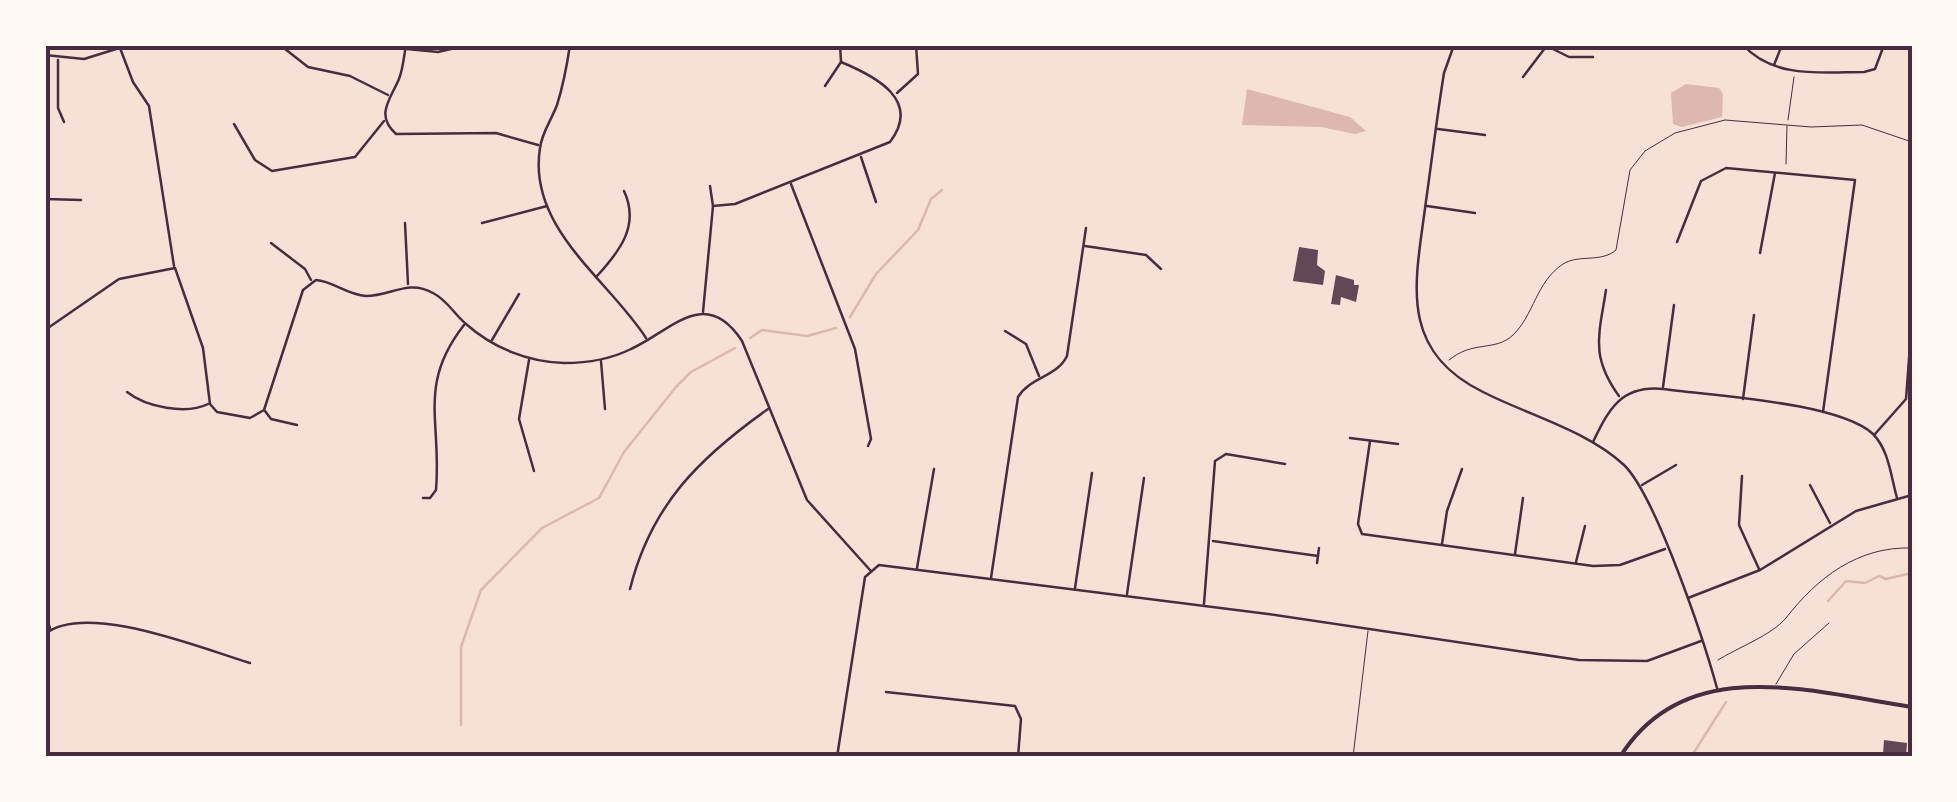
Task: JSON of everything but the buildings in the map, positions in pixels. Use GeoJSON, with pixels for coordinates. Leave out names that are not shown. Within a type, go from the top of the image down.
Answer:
{"type":"FeatureCollection","features":[{"type":"Feature","properties":{"kind":"main road"},"geometry":{"type":"LineString","coordinates":[[1620,757],[1656,716],[1683,699],[1718,688],[1774,686],[1912,707]]}},
{"type":"Feature","properties":{"kind":"street"},"geometry":{"type":"LineString","coordinates":[[45,55],[84,59],[130,45]]}},
{"type":"Feature","properties":{"kind":"street"},"geometry":{"type":"LineString","coordinates":[[280,45],[308,68],[350,76],[390,96]]}},
{"type":"Feature","properties":{"kind":"street"},"geometry":{"type":"LineString","coordinates":[[234,124],[255,160],[272,170],[356,156],[385,120],[406,47],[438,52],[468,45]]}},
{"type":"Feature","properties":{"kind":"street"},"geometry":{"type":"LineString","coordinates":[[570,45],[558,102],[540,146],[540,178],[548,206],[570,249],[626,307],[647,340]]}},
{"type":"Feature","properties":{"kind":"street"},"geometry":{"type":"LineString","coordinates":[[826,86],[840,62],[840,45]]}},
{"type":"Feature","properties":{"kind":"street"},"geometry":{"type":"LineString","coordinates":[[896,94],[918,74],[916,45]]}},
{"type":"Feature","properties":{"kind":"street"},"geometry":{"type":"LineString","coordinates":[[1454,45],[1444,73],[1414,297],[1427,342],[1443,366],[1465,384],[1592,443],[1622,464],[1640,486],[1718,688]]}},
{"type":"Feature","properties":{"kind":"street"},"geometry":{"type":"LineString","coordinates":[[1743,45],[1774,66],[1794,71],[1875,69],[1884,45]]}},
{"type":"Feature","properties":{"kind":"street"},"geometry":{"type":"LineString","coordinates":[[1774,66],[1782,45]]}},
{"type":"Feature","properties":{"kind":"street"},"geometry":{"type":"LineString","coordinates":[[1523,77],[1545,46],[1569,58],[1594,57]]}},
{"type":"Feature","properties":{"kind":"street"},"geometry":{"type":"LineString","coordinates":[[120,48],[133,82],[149,106],[175,268],[203,348],[210,404],[217,412],[250,418],[264,410],[303,290],[312,281],[323,280],[364,296],[408,286],[434,293],[465,324],[491,342],[530,358],[565,362],[600,360],[647,340],[673,322],[703,314],[736,332],[807,500],[870,570]]}},
{"type":"Feature","properties":{"kind":"street"},"geometry":{"type":"LineString","coordinates":[[58,58],[58,108],[64,122]]}},
{"type":"Feature","properties":{"kind":"street"},"geometry":{"type":"LineString","coordinates":[[713,206],[735,204],[884,147],[896,134],[901,114],[896,94],[886,84],[840,62]]}},
{"type":"Feature","properties":{"kind":"street"},"geometry":{"type":"LineString","coordinates":[[385,120],[404,136],[496,134],[540,146]]}},
{"type":"Feature","properties":{"kind":"street"},"geometry":{"type":"LineString","coordinates":[[1436,128],[1486,136]]}},
{"type":"Feature","properties":{"kind":"street"},"geometry":{"type":"LineString","coordinates":[[860,156],[876,202]]}},
{"type":"Feature","properties":{"kind":"street"},"geometry":{"type":"LineString","coordinates":[[1677,242],[1701,182],[1726,168],[1855,180],[1823,412]]}},
{"type":"Feature","properties":{"kind":"street"},"geometry":{"type":"LineString","coordinates":[[1760,252],[1776,172]]}},
{"type":"Feature","properties":{"kind":"street"},"geometry":{"type":"LineString","coordinates":[[790,183],[856,348],[871,439],[868,446]]}},
{"type":"Feature","properties":{"kind":"street"},"geometry":{"type":"LineString","coordinates":[[703,314],[713,206],[710,186]]}},
{"type":"Feature","properties":{"kind":"street"},"geometry":{"type":"LineString","coordinates":[[596,277],[628,232],[630,204],[624,191]]}},
{"type":"Feature","properties":{"kind":"street"},"geometry":{"type":"LineString","coordinates":[[45,198],[80,200]]}},
{"type":"Feature","properties":{"kind":"street"},"geometry":{"type":"LineString","coordinates":[[482,223],[548,206]]}},
{"type":"Feature","properties":{"kind":"street"},"geometry":{"type":"LineString","coordinates":[[1426,206],[1475,212]]}},
{"type":"Feature","properties":{"kind":"street"},"geometry":{"type":"LineString","coordinates":[[405,223],[408,286]]}},
{"type":"Feature","properties":{"kind":"street"},"geometry":{"type":"LineString","coordinates":[[990,580],[1018,397],[1058,369],[1068,356],[1086,228]]}},
{"type":"Feature","properties":{"kind":"street"},"geometry":{"type":"LineString","coordinates":[[271,243],[305,269],[312,281]]}},
{"type":"Feature","properties":{"kind":"street"},"geometry":{"type":"LineString","coordinates":[[1084,246],[1146,256],[1161,269]]}},
{"type":"Feature","properties":{"kind":"street"},"geometry":{"type":"LineString","coordinates":[[45,330],[118,278],[175,268]]}},
{"type":"Feature","properties":{"kind":"street"},"geometry":{"type":"LineString","coordinates":[[1606,290],[1597,350],[1599,365],[1620,397]]}},
{"type":"Feature","properties":{"kind":"street"},"geometry":{"type":"LineString","coordinates":[[491,342],[519,294]]}},
{"type":"Feature","properties":{"kind":"street"},"geometry":{"type":"LineString","coordinates":[[1663,389],[1674,306]]}},
{"type":"Feature","properties":{"kind":"street"},"geometry":{"type":"LineString","coordinates":[[1742,400],[1754,316]]}},
{"type":"Feature","properties":{"kind":"street"},"geometry":{"type":"LineString","coordinates":[[423,498],[435,495],[438,471],[434,382],[440,361],[465,324]]}},
{"type":"Feature","properties":{"kind":"street"},"geometry":{"type":"LineString","coordinates":[[1005,332],[1026,344],[1040,378]]}},
{"type":"Feature","properties":{"kind":"street"},"geometry":{"type":"LineString","coordinates":[[1874,435],[1906,399],[1912,332]]}},
{"type":"Feature","properties":{"kind":"street"},"geometry":{"type":"LineString","coordinates":[[530,358],[519,419],[534,471]]}},
{"type":"Feature","properties":{"kind":"street"},"geometry":{"type":"LineString","coordinates":[[600,360],[605,410]]}},
{"type":"Feature","properties":{"kind":"street"},"geometry":{"type":"LineString","coordinates":[[1592,443],[1620,397],[1638,389],[1663,389],[1823,412],[1849,418],[1874,435],[1886,453],[1896,498]]}},
{"type":"Feature","properties":{"kind":"street"},"geometry":{"type":"LineString","coordinates":[[127,392],[140,402],[197,410],[210,404]]}},
{"type":"Feature","properties":{"kind":"street"},"geometry":{"type":"LineString","coordinates":[[630,590],[651,528],[700,459],[769,408]]}},
{"type":"Feature","properties":{"kind":"street"},"geometry":{"type":"LineString","coordinates":[[264,410],[270,419],[297,425]]}},
{"type":"Feature","properties":{"kind":"street"},"geometry":{"type":"LineString","coordinates":[[1350,438],[1398,444]]}},
{"type":"Feature","properties":{"kind":"street"},"geometry":{"type":"LineString","coordinates":[[871,439],[880,440]]}},
{"type":"Feature","properties":{"kind":"street"},"geometry":{"type":"LineString","coordinates":[[1370,441],[1360,532],[1576,564],[1620,565],[1666,548]]}},
{"type":"Feature","properties":{"kind":"street"},"geometry":{"type":"LineString","coordinates":[[1204,606],[1211,541],[1210,502],[1219,457],[1285,464]]}},
{"type":"Feature","properties":{"kind":"street"},"geometry":{"type":"LineString","coordinates":[[1640,486],[1676,465]]}},
{"type":"Feature","properties":{"kind":"street"},"geometry":{"type":"LineString","coordinates":[[917,570],[934,468]]}},
{"type":"Feature","properties":{"kind":"street"},"geometry":{"type":"LineString","coordinates":[[1442,546],[1446,511],[1462,470]]}},
{"type":"Feature","properties":{"kind":"street"},"geometry":{"type":"LineString","coordinates":[[1075,589],[1092,473]]}},
{"type":"Feature","properties":{"kind":"street"},"geometry":{"type":"LineString","coordinates":[[1742,476],[1739,524],[1760,570]]}},
{"type":"Feature","properties":{"kind":"street"},"geometry":{"type":"LineString","coordinates":[[1127,596],[1144,478]]}},
{"type":"Feature","properties":{"kind":"street"},"geometry":{"type":"LineString","coordinates":[[1810,485],[1831,524]]}},
{"type":"Feature","properties":{"kind":"street"},"geometry":{"type":"LineString","coordinates":[[1686,599],[1760,570],[1831,524],[1912,495]]}},
{"type":"Feature","properties":{"kind":"street"},"geometry":{"type":"LineString","coordinates":[[1515,555],[1523,498]]}},
{"type":"Feature","properties":{"kind":"street"},"geometry":{"type":"LineString","coordinates":[[1576,564],[1585,526]]}},
{"type":"Feature","properties":{"kind":"street"},"geometry":{"type":"LineString","coordinates":[[1211,541],[1318,556]]}},
{"type":"Feature","properties":{"kind":"street"},"geometry":{"type":"LineString","coordinates":[[1317,564],[1319,548]]}},
{"type":"Feature","properties":{"kind":"street"},"geometry":{"type":"LineString","coordinates":[[837,757],[863,590],[870,570],[879,565],[1615,663],[1647,660],[1701,641]]}},
{"type":"Feature","properties":{"kind":"street"},"geometry":{"type":"LineString","coordinates":[[45,614],[50,630]]}},
{"type":"Feature","properties":{"kind":"street"},"geometry":{"type":"LineString","coordinates":[[45,634],[85,622],[112,625],[250,663]]}},
{"type":"Feature","properties":{"kind":"street"},"geometry":{"type":"LineString","coordinates":[[886,692],[1016,706],[1021,720],[1018,757]]}},
{"type":"Feature","properties":{"kind":"lane"},"geometry":{"type":"LineString","coordinates":[[1774,686],[1794,654],[1830,623]]}},
{"type":"Feature","properties":{"kind":"lane"},"geometry":{"type":"LineString","coordinates":[[1354,757],[1368,628]]}},
{"type":"Feature","properties":{"kind":"path"},"geometry":{"type":"LineString","coordinates":[[1785,172],[1794,71]]}},
{"type":"Feature","properties":{"kind":"path"},"geometry":{"type":"LineString","coordinates":[[1449,360],[1475,344],[1498,346],[1511,338],[1543,284],[1564,264],[1610,255],[1616,250],[1630,170],[1662,138],[1720,121],[1811,127],[1862,124],[1912,142]]}},
{"type":"Feature","properties":{"kind":"path"},"geometry":{"type":"LineString","coordinates":[[1912,244],[1912,280]]}},
{"type":"Feature","properties":{"kind":"path"},"geometry":{"type":"LineString","coordinates":[[1710,665],[1785,619],[1803,595],[1851,560],[1894,547],[1912,548]]}},
{"type":"Feature","properties":{"kind":"shaded area"},"geometry":{"type":"Polygon","coordinates":[[[1686,84],[1719,88],[1723,94],[1722,117],[1682,127],[1673,124],[1671,93],[1686,84]]]}},
{"type":"Feature","properties":{"kind":"shaded area"},"geometry":{"type":"Polygon","coordinates":[[[1247,89],[1350,117],[1366,131],[1355,134],[1321,127],[1242,125],[1247,89]]]}},
{"type":"Feature","properties":{"kind":"waterway"},"geometry":{"type":"LineString","coordinates":[[850,317],[876,274],[918,230],[931,199],[942,190]]}},
{"type":"Feature","properties":{"kind":"waterway"},"geometry":{"type":"LineString","coordinates":[[750,338],[762,330],[807,336],[836,328]]}},
{"type":"Feature","properties":{"kind":"waterway"},"geometry":{"type":"LineString","coordinates":[[461,725],[461,647],[481,590],[542,528],[599,498],[624,452],[676,387],[691,372],[735,348]]}},
{"type":"Feature","properties":{"kind":"waterway"},"geometry":{"type":"LineString","coordinates":[[1828,601],[1846,581],[1865,583],[1879,576],[1886,579],[1912,573]]}},
{"type":"Feature","properties":{"kind":"waterway"},"geometry":{"type":"LineString","coordinates":[[1691,757],[1726,702]]}}]}
